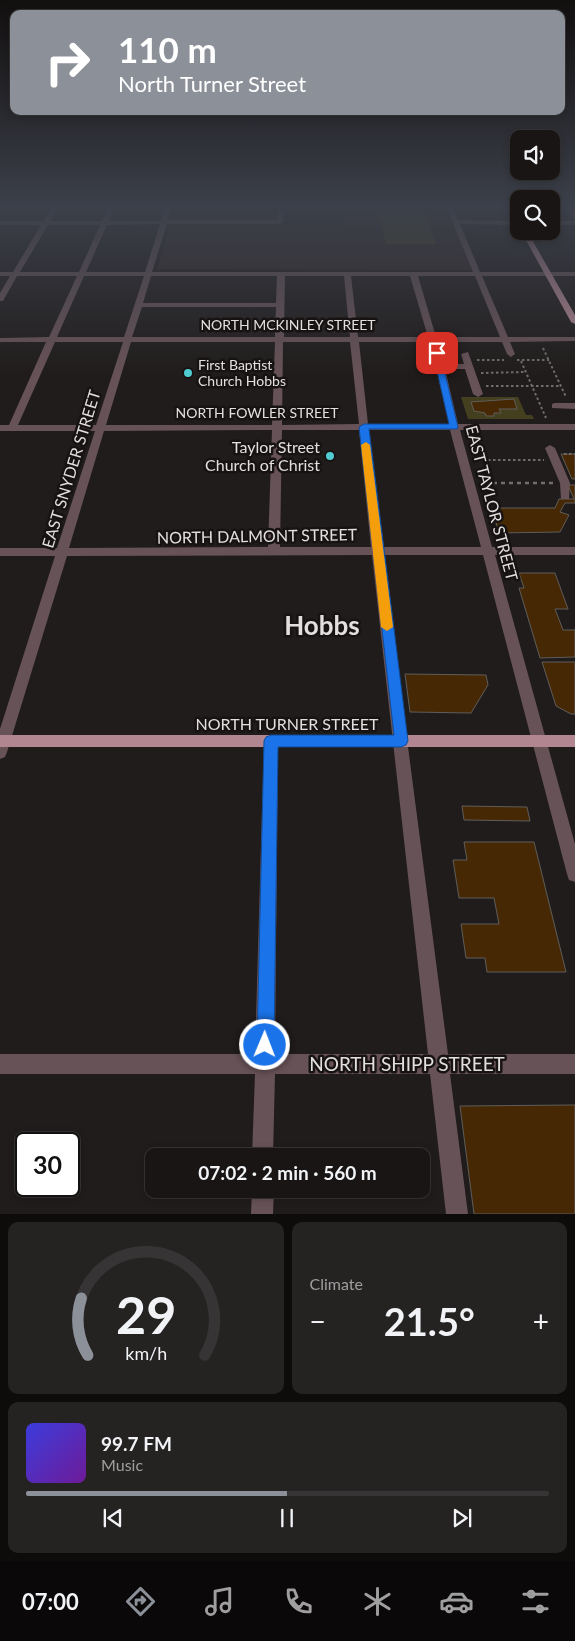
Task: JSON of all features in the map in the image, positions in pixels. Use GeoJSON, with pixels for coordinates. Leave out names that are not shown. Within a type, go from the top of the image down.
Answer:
{"type":"FeatureCollection","features":[{"type":"Feature","properties":{"kind":"main road"},"geometry":{"type":"LineString","coordinates":[[542,263],[575,322]]}},
{"type":"Feature","properties":{"kind":"main road","name":"NORTH TURNER STREET"},"geometry":{"type":"LineString","coordinates":[[1,745],[271,741],[575,741]]}},
{"type":"Feature","properties":{"kind":"street"},"geometry":{"type":"LineString","coordinates":[[0,299],[22,263]]}},
{"type":"Feature","properties":{"kind":"street"},"geometry":{"type":"LineString","coordinates":[[12,428],[87,263]]}},
{"type":"Feature","properties":{"kind":"street","name":"EAST SNYDER STREET"},"geometry":{"type":"LineString","coordinates":[[1,745],[151,263]]}},
{"type":"Feature","properties":{"kind":"street"},"geometry":{"type":"LineString","coordinates":[[473,263],[504,339],[515,354]]}},
{"type":"Feature","properties":{"kind":"street"},"geometry":{"type":"LineString","coordinates":[[347,273],[377,550],[457,1214]]}},
{"type":"Feature","properties":{"kind":"street","name":"EAST TAYLOR STREET"},"geometry":{"type":"LineString","coordinates":[[413,273],[433,339],[454,427],[575,874]]}},
{"type":"Feature","properties":{"kind":"street"},"geometry":{"type":"LineString","coordinates":[[0,274],[575,274]]}},
{"type":"Feature","properties":{"kind":"street"},"geometry":{"type":"LineString","coordinates":[[274,552],[281,274]]}},
{"type":"Feature","properties":{"kind":"street"},"geometry":{"type":"LineString","coordinates":[[139,304],[281,305]]}},
{"type":"Feature","properties":{"kind":"street","name":"NORTH MCKINLEY STREET"},"geometry":{"type":"LineString","coordinates":[[0,340],[575,339]]}},
{"type":"Feature","properties":{"kind":"street"},"geometry":{"type":"LineString","coordinates":[[465,354],[481,390]]}},
{"type":"Feature","properties":{"kind":"street"},"geometry":{"type":"LineString","coordinates":[[440,367],[469,366]]}},
{"type":"Feature","properties":{"kind":"street"},"geometry":{"type":"LineString","coordinates":[[555,406],[570,405],[575,425]]}},
{"type":"Feature","properties":{"kind":"street","name":"NORTH FOWLER STREET"},"geometry":{"type":"LineString","coordinates":[[0,428],[575,425]]}},
{"type":"Feature","properties":{"kind":"street"},"geometry":{"type":"LineString","coordinates":[[550,448],[565,483],[565,497]]}},
{"type":"Feature","properties":{"kind":"street","name":"NORTH DALMONT STREET"},"geometry":{"type":"LineString","coordinates":[[0,552],[575,551]]}},
{"type":"Feature","properties":{"kind":"street"},"geometry":{"type":"LineString","coordinates":[[263,1148],[271,741]]}},
{"type":"Feature","properties":{"kind":"street","name":"NORTH SHIPP STREET"},"geometry":{"type":"LineString","coordinates":[[0,1064],[575,1064]]}},
{"type":"Feature","properties":{"kind":"street"},"geometry":{"type":"LineString","coordinates":[[262,1214],[263,1198]]}},
{"type":"Feature","properties":{"kind":"path"},"geometry":{"type":"LineString","coordinates":[[542,346],[570,405]]}},
{"type":"Feature","properties":{"kind":"path"},"geometry":{"type":"LineString","coordinates":[[515,354],[526,372],[546,419]]}},
{"type":"Feature","properties":{"kind":"path"},"geometry":{"type":"LineString","coordinates":[[480,373],[526,372]]}},
{"type":"Feature","properties":{"kind":"path"},"geometry":{"type":"LineString","coordinates":[[481,390],[561,386]]}},
{"type":"Feature","properties":{"kind":"path"},"geometry":{"type":"LineString","coordinates":[[478,460],[556,460]]}},
{"type":"Feature","properties":{"kind":"path"},"geometry":{"type":"LineString","coordinates":[[485,484],[565,483]]}},
{"type":"Feature","properties":{"kind":"shaded area"},"geometry":{"type":"Polygon","coordinates":[[[159,263],[469,263],[472,270],[157,269],[159,263]]]}},
{"type":"Feature","properties":{"kind":"shaded area"},"geometry":{"type":"Polygon","coordinates":[[[461,397],[518,397],[526,415],[532,415],[534,419],[468,419],[461,397]]]}},
{"type":"Feature","properties":{"kind":"building"},"geometry":{"type":"Polygon","coordinates":[[[514,399],[517,409],[499,409],[501,413],[494,413],[494,416],[486,416],[485,413],[474,411],[471,402],[514,399]]]}},
{"type":"Feature","properties":{"kind":"building"},"geometry":{"type":"Polygon","coordinates":[[[561,454],[575,454],[575,479],[572,479],[561,454]]]}},
{"type":"Feature","properties":{"kind":"building"},"geometry":{"type":"Polygon","coordinates":[[[568,485],[575,485],[575,503],[565,503],[560,512],[569,515],[560,532],[499,533],[494,516],[501,516],[499,508],[555,508],[559,499],[574,499],[568,485]]]}},
{"type":"Feature","properties":{"kind":"building"},"geometry":{"type":"Polygon","coordinates":[[[519,573],[555,573],[568,609],[555,609],[563,630],[575,630],[575,657],[540,658],[519,588],[524,588],[519,573]]]}},
{"type":"Feature","properties":{"kind":"building"},"geometry":{"type":"Polygon","coordinates":[[[542,662],[575,662],[575,714],[571,714],[556,706],[542,662]]]}},
{"type":"Feature","properties":{"kind":"building"},"geometry":{"type":"Polygon","coordinates":[[[405,674],[486,675],[488,685],[471,713],[410,712],[405,674]]]}},
{"type":"Feature","properties":{"kind":"building"},"geometry":{"type":"Polygon","coordinates":[[[462,806],[527,807],[530,821],[464,820],[462,806]]]}},
{"type":"Feature","properties":{"kind":"building"},"geometry":{"type":"Polygon","coordinates":[[[464,842],[534,842],[566,972],[487,972],[485,958],[466,958],[461,924],[499,924],[494,898],[459,898],[453,860],[467,860],[464,842]]]}},
{"type":"Feature","properties":{"kind":"building"},"geometry":{"type":"Polygon","coordinates":[[[575,1105],[575,1214],[474,1214],[460,1106],[575,1105]]]}},
{"type":"Feature","properties":{"kind":"slow traffic"},"geometry":{"type":"LineString","coordinates":[[366,445],[387,627]]}},
{"type":"Feature","properties":{"kind":"place","name":"First Baptist Church Hobbs"},"geometry":{"type":"Point","coordinates":[188,373]}},
{"type":"Feature","properties":{"kind":"place","name":"Taylor Street Church of Christ"},"geometry":{"type":"Point","coordinates":[330,456]}},
{"type":"Feature","properties":{"kind":"district","name":"Hobbs"},"geometry":{"type":"Point","coordinates":[322,626]}},
{"type":"Feature","properties":{"kind":"route"},"geometry":{"type":"LineString","coordinates":[[265,1045],[271,741],[401,741],[364,427],[454,427],[437,353]]}}]}
